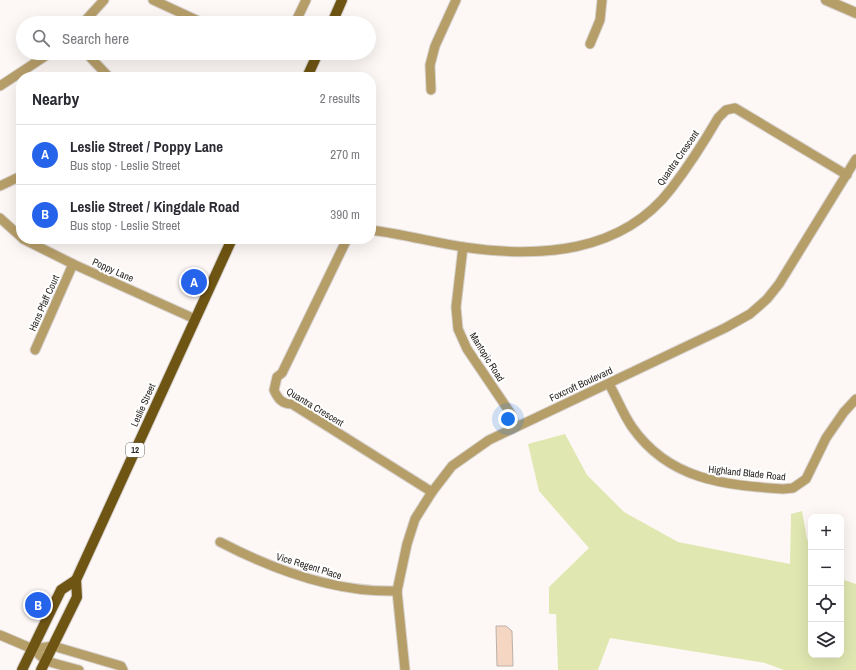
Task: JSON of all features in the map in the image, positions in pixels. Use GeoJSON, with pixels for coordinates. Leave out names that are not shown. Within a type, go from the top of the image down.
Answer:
{"type":"FeatureCollection","features":[{"type":"Feature","properties":{"kind":"main road"},"geometry":{"type":"LineString","coordinates":[[335,16],[342,0]]}},
{"type":"Feature","properties":{"kind":"main road"},"geometry":{"type":"LineString","coordinates":[[309,72],[315,60]]}},
{"type":"Feature","properties":{"kind":"main road","name":"Leslie Street"},"geometry":{"type":"LineString","coordinates":[[43,665],[77,597],[76,580],[230,244]]}},
{"type":"Feature","properties":{"kind":"main road","name":"Leslie Street"},"geometry":{"type":"LineString","coordinates":[[22,670],[61,590],[76,580]]}},
{"type":"Feature","properties":{"kind":"street"},"geometry":{"type":"LineString","coordinates":[[89,16],[104,0]]}},
{"type":"Feature","properties":{"kind":"street"},"geometry":{"type":"LineString","coordinates":[[153,0],[188,16]]}},
{"type":"Feature","properties":{"kind":"street"},"geometry":{"type":"LineString","coordinates":[[298,16],[306,0]]}},
{"type":"Feature","properties":{"kind":"street"},"geometry":{"type":"LineString","coordinates":[[431,90],[430,65],[435,46],[456,0]]}},
{"type":"Feature","properties":{"kind":"street"},"geometry":{"type":"LineString","coordinates":[[590,44],[600,20],[602,0]]}},
{"type":"Feature","properties":{"kind":"street"},"geometry":{"type":"LineString","coordinates":[[826,0],[856,13]]}},
{"type":"Feature","properties":{"kind":"street"},"geometry":{"type":"LineString","coordinates":[[21,72],[39,60]]}},
{"type":"Feature","properties":{"kind":"street"},"geometry":{"type":"LineString","coordinates":[[93,60],[105,72]]}},
{"type":"Feature","properties":{"kind":"street"},"geometry":{"type":"LineString","coordinates":[[0,86],[16,75]]}},
{"type":"Feature","properties":{"kind":"street","name":"Quantra Crescent"},"geometry":{"type":"LineString","coordinates":[[376,231],[463,247],[514,252],[562,250],[580,247],[620,232],[638,221],[671,190],[718,118],[726,110],[735,108],[847,175]]}},
{"type":"Feature","properties":{"kind":"street","name":"Foxcroft Boulevard"},"geometry":{"type":"LineString","coordinates":[[405,670],[397,591],[407,544],[415,519],[432,492],[452,466],[489,440],[516,426],[609,384],[725,328],[750,314],[767,299],[779,284],[856,159]]}},
{"type":"Feature","properties":{"kind":"street"},"geometry":{"type":"LineString","coordinates":[[0,186],[16,178]]}},
{"type":"Feature","properties":{"kind":"street","name":"Poppy Lane"},"geometry":{"type":"LineString","coordinates":[[0,218],[16,233]]}},
{"type":"Feature","properties":{"kind":"street","name":"Poppy Lane"},"geometry":{"type":"LineString","coordinates":[[34,244],[74,264],[195,319]]}},
{"type":"Feature","properties":{"kind":"street","name":"Quantra Crescent"},"geometry":{"type":"LineString","coordinates":[[345,244],[282,373],[277,377],[274,390],[281,401],[286,404],[292,404],[432,492]]}},
{"type":"Feature","properties":{"kind":"street","name":"Mantopic Road"},"geometry":{"type":"LineString","coordinates":[[463,247],[456,307],[458,329],[467,349],[511,414],[516,426]]}},
{"type":"Feature","properties":{"kind":"street","name":"Hans Pfaff Court"},"geometry":{"type":"LineString","coordinates":[[35,350],[74,264]]}},
{"type":"Feature","properties":{"kind":"street","name":"Highland Blade Road"},"geometry":{"type":"LineString","coordinates":[[609,384],[632,427],[648,446],[685,472],[706,480],[783,489],[794,488],[806,479],[826,438],[844,412],[856,399]]}},
{"type":"Feature","properties":{"kind":"street","name":"Vice Regent Place"},"geometry":{"type":"LineString","coordinates":[[220,542],[254,560],[304,577],[344,588],[381,592],[397,591]]}},
{"type":"Feature","properties":{"kind":"street"},"geometry":{"type":"LineString","coordinates":[[0,635],[33,649],[53,646],[121,666],[123,670]]}},
{"type":"Feature","properties":{"kind":"street"},"geometry":{"type":"LineString","coordinates":[[33,649],[43,665],[79,670]]}},
{"type":"Feature","properties":{"kind":"green space"},"geometry":{"type":"Polygon","coordinates":[[[565,434],[587,475],[624,512],[678,542],[790,564],[791,514],[802,511],[808,541],[808,658],[844,658],[844,580],[856,584],[856,670],[784,670],[765,663],[610,638],[598,670],[558,670],[556,614],[549,614],[549,587],[589,548],[539,491],[528,444],[565,434]]]}},
{"type":"Feature","properties":{"kind":"building"},"geometry":{"type":"Polygon","coordinates":[[[496,626],[506,626],[512,631],[513,666],[497,666],[496,626]]]}},
{"type":"Feature","properties":{"kind":"place","name":"Leslie Street / Poppy Lane"},"geometry":{"type":"Point","coordinates":[194,282]}},
{"type":"Feature","properties":{"kind":"place","name":"Leslie Street / Kingdale Road"},"geometry":{"type":"Point","coordinates":[38,605]}}]}
